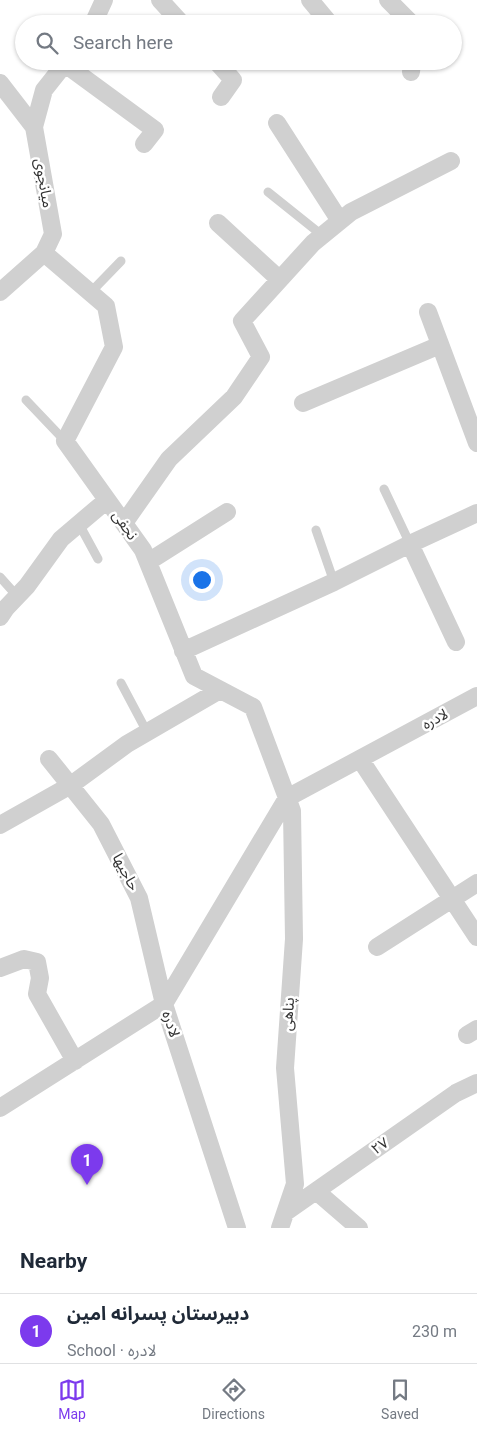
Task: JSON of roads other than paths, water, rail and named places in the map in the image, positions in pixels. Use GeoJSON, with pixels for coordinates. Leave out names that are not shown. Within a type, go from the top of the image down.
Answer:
{"type":"FeatureCollection","features":[{"type":"Feature","properties":{"kind":"street"},"geometry":{"type":"LineString","coordinates":[[97,15],[104,0]]}},
{"type":"Feature","properties":{"kind":"street"},"geometry":{"type":"LineString","coordinates":[[160,0],[174,15]]}},
{"type":"Feature","properties":{"kind":"street"},"geometry":{"type":"LineString","coordinates":[[310,0],[322,15]]}},
{"type":"Feature","properties":{"kind":"street"},"geometry":{"type":"LineString","coordinates":[[388,0],[403,15]]}},
{"type":"Feature","properties":{"kind":"street","name":"میانجوی"},"geometry":{"type":"LineString","coordinates":[[0,292],[44,253],[53,234],[34,127],[44,90],[60,70]]}},
{"type":"Feature","properties":{"kind":"street"},"geometry":{"type":"LineString","coordinates":[[75,70],[155,130],[144,144]]}},
{"type":"Feature","properties":{"kind":"street"},"geometry":{"type":"LineString","coordinates":[[221,97],[233,80],[224,70]]}},
{"type":"Feature","properties":{"kind":"street"},"geometry":{"type":"LineString","coordinates":[[2,90],[34,127]]}},
{"type":"Feature","properties":{"kind":"street"},"geometry":{"type":"LineString","coordinates":[[277,123],[340,221]]}},
{"type":"Feature","properties":{"kind":"street"},"geometry":{"type":"LineString","coordinates":[[124,523],[169,459],[234,397],[261,357],[242,321],[279,279],[313,243],[351,212],[452,161]]}},
{"type":"Feature","properties":{"kind":"street"},"geometry":{"type":"LineString","coordinates":[[218,223],[279,279]]}},
{"type":"Feature","properties":{"kind":"street"},"geometry":{"type":"LineString","coordinates":[[44,253],[106,306],[114,347],[65,441]]}},
{"type":"Feature","properties":{"kind":"street"},"geometry":{"type":"LineString","coordinates":[[428,312],[477,443]]}},
{"type":"Feature","properties":{"kind":"street"},"geometry":{"type":"LineString","coordinates":[[304,403],[440,345]]}},
{"type":"Feature","properties":{"kind":"street","name":"نجفی"},"geometry":{"type":"LineString","coordinates":[[65,441],[143,550],[194,676],[253,708],[287,798]]}},
{"type":"Feature","properties":{"kind":"street"},"geometry":{"type":"LineString","coordinates":[[0,617],[27,586],[61,540],[107,500]]}},
{"type":"Feature","properties":{"kind":"street"},"geometry":{"type":"LineString","coordinates":[[148,562],[227,512]]}},
{"type":"Feature","properties":{"kind":"street"},"geometry":{"type":"LineString","coordinates":[[183,651],[334,582],[477,513]]}},
{"type":"Feature","properties":{"kind":"street"},"geometry":{"type":"LineString","coordinates":[[410,544],[456,642]]}},
{"type":"Feature","properties":{"kind":"street"},"geometry":{"type":"LineString","coordinates":[[0,825],[71,785],[127,744],[220,690]]}},
{"type":"Feature","properties":{"kind":"street","name":"لادره"},"geometry":{"type":"LineString","coordinates":[[287,798],[360,759],[475,702]]}},
{"type":"Feature","properties":{"kind":"street","name":"حاجیها"},"geometry":{"type":"LineString","coordinates":[[49,759],[101,824],[139,898],[164,1004]]}},
{"type":"Feature","properties":{"kind":"street"},"geometry":{"type":"LineString","coordinates":[[360,759],[477,937]]}},
{"type":"Feature","properties":{"kind":"street"},"geometry":{"type":"LineString","coordinates":[[164,1004],[287,798]]}},
{"type":"Feature","properties":{"kind":"street","name":"پناهی"},"geometry":{"type":"LineString","coordinates":[[283,1220],[295,1184],[284,1068],[294,939],[292,811],[287,798]]}},
{"type":"Feature","properties":{"kind":"street"},"geometry":{"type":"LineString","coordinates":[[378,947],[477,883]]}},
{"type":"Feature","properties":{"kind":"street"},"geometry":{"type":"LineString","coordinates":[[0,968],[24,959],[38,962],[40,978],[37,994],[75,1061]]}},
{"type":"Feature","properties":{"kind":"street","name":"لادره"},"geometry":{"type":"LineString","coordinates":[[0,1108],[164,1004],[237,1228]]}},
{"type":"Feature","properties":{"kind":"street","name":"۲۷"},"geometry":{"type":"LineString","coordinates":[[283,1220],[316,1191],[456,1094],[474,1089]]}},
{"type":"Feature","properties":{"kind":"street"},"geometry":{"type":"LineString","coordinates":[[316,1191],[359,1228]]}},
{"type":"Feature","properties":{"kind":"lane"},"geometry":{"type":"LineString","coordinates":[[268,192],[323,236]]}},
{"type":"Feature","properties":{"kind":"lane"},"geometry":{"type":"LineString","coordinates":[[90,293],[121,261]]}},
{"type":"Feature","properties":{"kind":"lane"},"geometry":{"type":"LineString","coordinates":[[26,400],[65,441]]}},
{"type":"Feature","properties":{"kind":"lane"},"geometry":{"type":"LineString","coordinates":[[384,489],[410,544]]}},
{"type":"Feature","properties":{"kind":"lane"},"geometry":{"type":"LineString","coordinates":[[79,524],[98,560]]}},
{"type":"Feature","properties":{"kind":"lane"},"geometry":{"type":"LineString","coordinates":[[316,530],[334,582]]}},
{"type":"Feature","properties":{"kind":"lane"},"geometry":{"type":"LineString","coordinates":[[0,576],[17,596]]}},
{"type":"Feature","properties":{"kind":"lane"},"geometry":{"type":"LineString","coordinates":[[122,683],[147,732]]}},
{"type":"Feature","properties":{"kind":"place","name":"دبیرستان پسرانه امین"},"geometry":{"type":"Point","coordinates":[87,1185]}}]}
